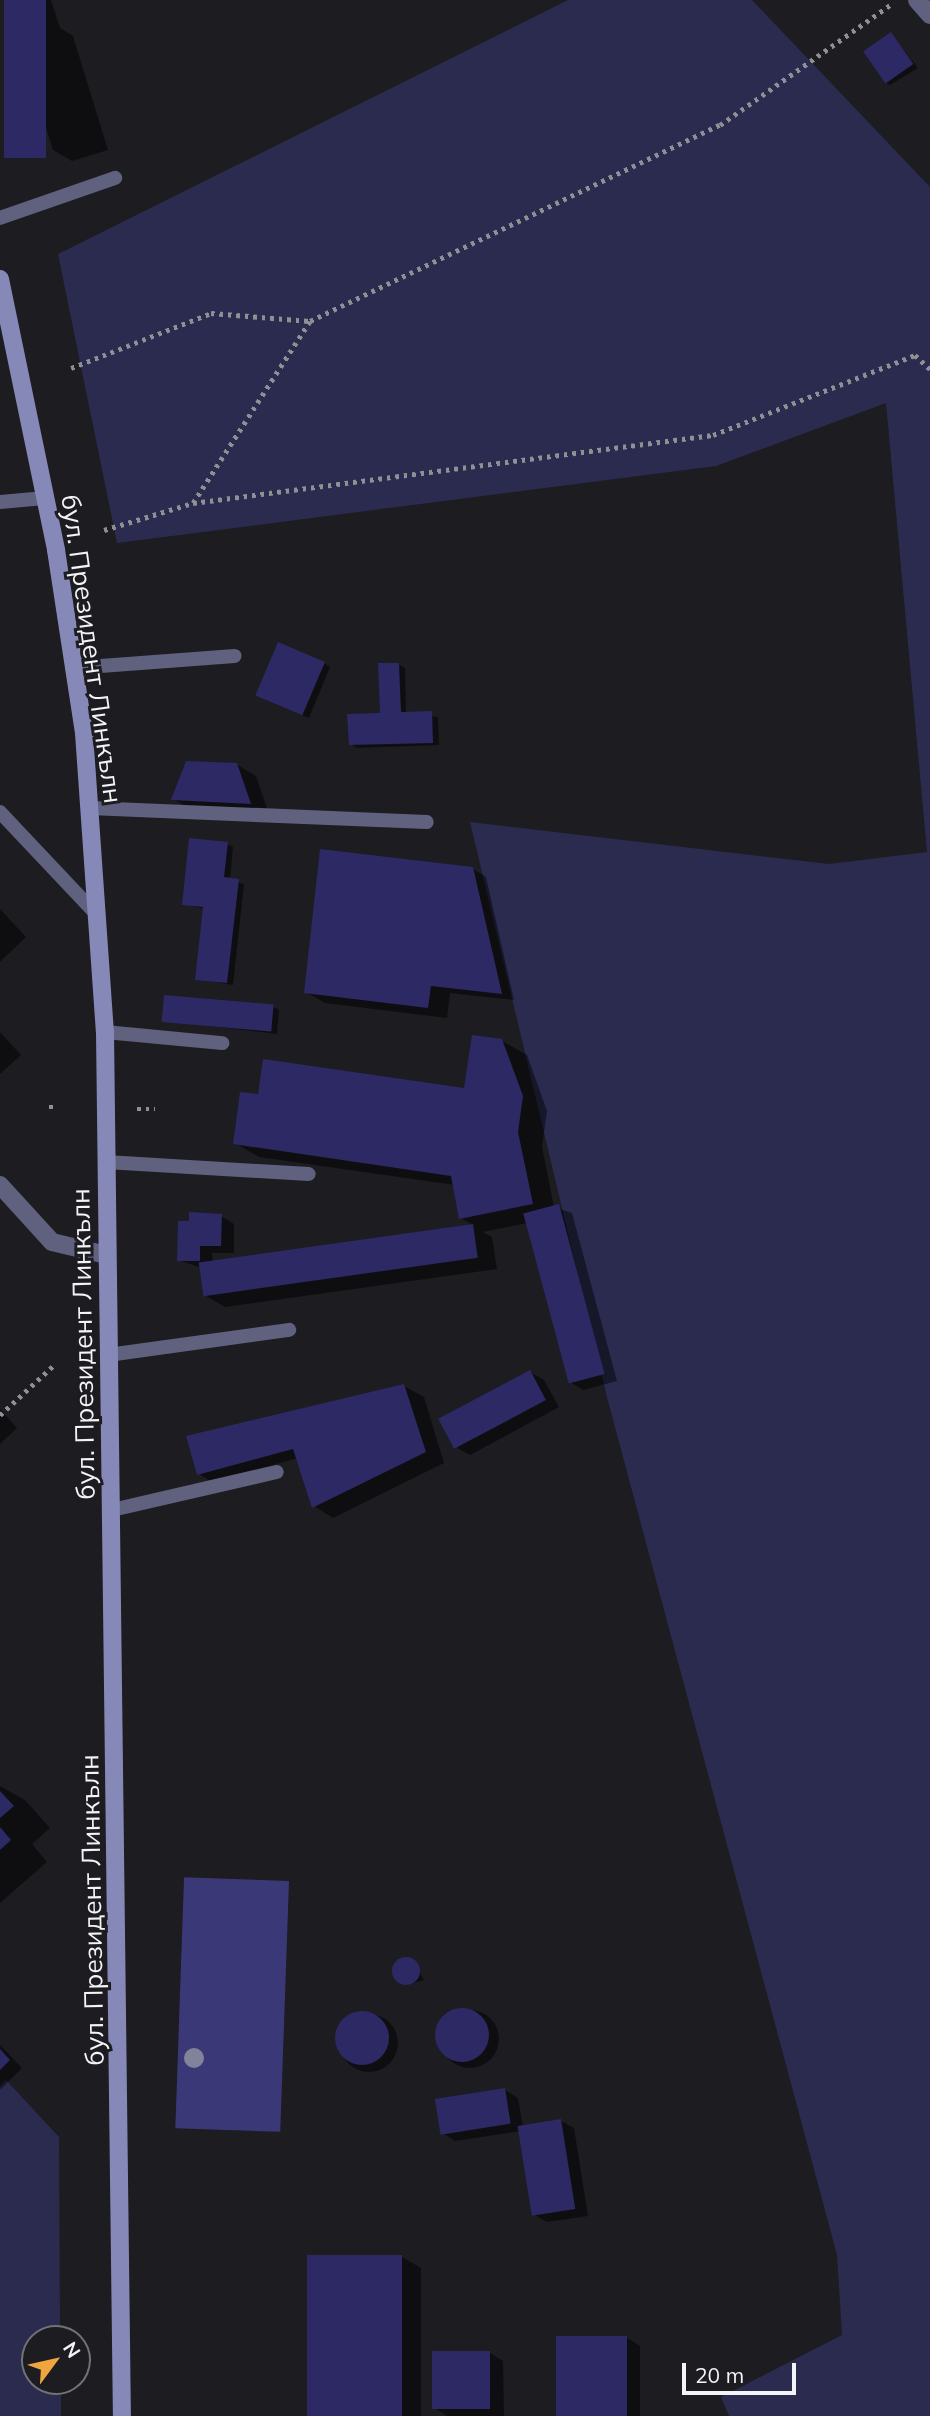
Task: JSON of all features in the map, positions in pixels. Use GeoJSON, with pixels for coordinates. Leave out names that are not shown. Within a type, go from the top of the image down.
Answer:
{"type":"FeatureCollection","features":[{"type":"Feature","properties":{"kind":"street"},"geometry":{"type":"LineString","coordinates":[[917,0],[930,15]]}},
{"type":"Feature","properties":{"kind":"street","name":"бул. Президент Линкълн"},"geometry":{"type":"LineString","coordinates":[[0,279],[45,498],[74,667],[90,808],[105,1032],[122,2416]]}},
{"type":"Feature","properties":{"kind":"street"},"geometry":{"type":"LineString","coordinates":[[0,1185],[52,1242],[106,1255]]}},
{"type":"Feature","properties":{"kind":"lane"},"geometry":{"type":"LineString","coordinates":[[0,218],[116,178]]}},
{"type":"Feature","properties":{"kind":"lane"},"geometry":{"type":"LineString","coordinates":[[0,502],[45,498]]}},
{"type":"Feature","properties":{"kind":"lane"},"geometry":{"type":"LineString","coordinates":[[74,667],[236,656]]}},
{"type":"Feature","properties":{"kind":"lane"},"geometry":{"type":"LineString","coordinates":[[90,808],[427,822]]}},
{"type":"Feature","properties":{"kind":"lane"},"geometry":{"type":"LineString","coordinates":[[0,812],[98,916]]}},
{"type":"Feature","properties":{"kind":"lane"},"geometry":{"type":"LineString","coordinates":[[105,1032],[222,1043]]}},
{"type":"Feature","properties":{"kind":"lane"},"geometry":{"type":"LineString","coordinates":[[106,1163],[309,1174]]}},
{"type":"Feature","properties":{"kind":"lane"},"geometry":{"type":"LineString","coordinates":[[108,1355],[289,1330]]}},
{"type":"Feature","properties":{"kind":"lane"},"geometry":{"type":"LineString","coordinates":[[112,1510],[277,1472]]}},
{"type":"Feature","properties":{"kind":"path"},"geometry":{"type":"LineString","coordinates":[[71,368],[211,313],[310,321],[720,125],[897,0]]}},
{"type":"Feature","properties":{"kind":"path"},"geometry":{"type":"LineString","coordinates":[[193,503],[310,321]]}},
{"type":"Feature","properties":{"kind":"path"},"geometry":{"type":"LineString","coordinates":[[104,530],[193,503],[713,435],[915,355],[930,369]]}},
{"type":"Feature","properties":{"kind":"path"},"geometry":{"type":"LineString","coordinates":[[49,1107],[57,1107]]}},
{"type":"Feature","properties":{"kind":"path"},"geometry":{"type":"LineString","coordinates":[[137,1109],[155,1109]]}},
{"type":"Feature","properties":{"kind":"path"},"geometry":{"type":"LineString","coordinates":[[0,1415],[53,1366]]}},
{"type":"Feature","properties":{"kind":"shaded area"},"geometry":{"type":"Polygon","coordinates":[[[568,0],[752,0],[930,187],[930,2416],[729,2416],[721,2397],[842,2335],[837,2255],[608,1401],[470,822],[829,864],[927,852],[886,403],[716,466],[117,543],[58,254],[568,0]]]}},
{"type":"Feature","properties":{"kind":"shaded area"},"geometry":{"type":"Polygon","coordinates":[[[184,1877],[289,1881],[280,2132],[175,2128],[184,1877]]]}},
{"type":"Feature","properties":{"kind":"shaded area"},"geometry":{"type":"Polygon","coordinates":[[[6,2080],[59,2137],[60,2325],[21,2325],[21,2395],[61,2395],[61,2416],[0,2416],[0,2086],[6,2080]]]}},
{"type":"Feature","properties":{"kind":"building"},"geometry":{"type":"Polygon","coordinates":[[[4,0],[46,0],[46,158],[4,158],[4,0]]]}},
{"type":"Feature","properties":{"kind":"building"},"geometry":{"type":"Polygon","coordinates":[[[891,32],[913,64],[886,83],[863,52],[891,32]]]}},
{"type":"Feature","properties":{"kind":"building"},"geometry":{"type":"Polygon","coordinates":[[[278,642],[325,662],[302,715],[255,695],[278,642]]]}},
{"type":"Feature","properties":{"kind":"building"},"geometry":{"type":"Polygon","coordinates":[[[378,663],[399,663],[401,712],[432,711],[433,743],[349,745],[347,714],[380,713],[378,663]]]}},
{"type":"Feature","properties":{"kind":"building"},"geometry":{"type":"Polygon","coordinates":[[[186,761],[237,763],[251,804],[171,800],[186,761]]]}},
{"type":"Feature","properties":{"kind":"building"},"geometry":{"type":"Polygon","coordinates":[[[189,838],[228,842],[224,877],[239,879],[227,983],[195,980],[203,907],[182,905],[189,838]]]}},
{"type":"Feature","properties":{"kind":"building"},"geometry":{"type":"Polygon","coordinates":[[[320,849],[473,867],[502,994],[431,986],[428,1008],[304,993],[320,849]]]}},
{"type":"Feature","properties":{"kind":"building"},"geometry":{"type":"Polygon","coordinates":[[[164,995],[274,1005],[271,1031],[162,1022],[164,995]]]}},
{"type":"Feature","properties":{"kind":"building"},"geometry":{"type":"Polygon","coordinates":[[[472,1035],[502,1039],[523,1096],[518,1132],[533,1204],[459,1219],[451,1176],[233,1144],[240,1092],[258,1094],[263,1059],[464,1088],[472,1035]]]}},
{"type":"Feature","properties":{"kind":"building"},"geometry":{"type":"Polygon","coordinates":[[[559,1204],[605,1374],[569,1384],[523,1214],[559,1204]]]}},
{"type":"Feature","properties":{"kind":"building"},"geometry":{"type":"Polygon","coordinates":[[[189,1212],[222,1214],[221,1246],[200,1246],[200,1261],[177,1261],[178,1221],[189,1221],[189,1212]]]}},
{"type":"Feature","properties":{"kind":"building"},"geometry":{"type":"Polygon","coordinates":[[[473,1224],[478,1258],[203,1296],[199,1263],[473,1224]]]}},
{"type":"Feature","properties":{"kind":"building"},"geometry":{"type":"Polygon","coordinates":[[[530,1370],[546,1400],[454,1449],[438,1419],[530,1370]]]}},
{"type":"Feature","properties":{"kind":"building"},"geometry":{"type":"Polygon","coordinates":[[[404,1384],[426,1452],[312,1508],[293,1449],[197,1475],[186,1436],[404,1384]]]}},
{"type":"Feature","properties":{"kind":"building"},"geometry":{"type":"Polygon","coordinates":[[[0,1791],[14,1806],[0,1818],[0,1791]]]}},
{"type":"Feature","properties":{"kind":"building"},"geometry":{"type":"Polygon","coordinates":[[[0,1827],[11,1840],[0,1850],[0,1827]]]}},
{"type":"Feature","properties":{"kind":"building"},"geometry":{"type":"Polygon","coordinates":[[[406,1957],[416,1961],[420,1971],[416,1981],[406,1985],[396,1981],[392,1971],[396,1961],[406,1957]]]}},
{"type":"Feature","properties":{"kind":"building"},"geometry":{"type":"Polygon","coordinates":[[[462,2008],[481,2016],[489,2035],[481,2054],[462,2062],[443,2054],[435,2035],[443,2016],[462,2008]]]}},
{"type":"Feature","properties":{"kind":"building"},"geometry":{"type":"Polygon","coordinates":[[[362,2011],[381,2019],[389,2038],[381,2057],[362,2065],[343,2057],[335,2038],[343,2019],[362,2011]]]}},
{"type":"Feature","properties":{"kind":"building"},"geometry":{"type":"Polygon","coordinates":[[[0,2049],[10,2060],[0,2070],[0,2049]]]}},
{"type":"Feature","properties":{"kind":"building"},"geometry":{"type":"Polygon","coordinates":[[[505,2088],[511,2124],[441,2135],[435,2099],[505,2088]]]}},
{"type":"Feature","properties":{"kind":"building"},"geometry":{"type":"Polygon","coordinates":[[[561,2119],[575,2209],[532,2216],[518,2126],[561,2119]]]}},
{"type":"Feature","properties":{"kind":"building"},"geometry":{"type":"Polygon","coordinates":[[[307,2255],[402,2255],[402,2416],[307,2416],[307,2255]]]}},
{"type":"Feature","properties":{"kind":"building"},"geometry":{"type":"Polygon","coordinates":[[[556,2336],[627,2336],[627,2416],[556,2416],[556,2336]]]}},
{"type":"Feature","properties":{"kind":"building"},"geometry":{"type":"Polygon","coordinates":[[[432,2351],[490,2351],[490,2409],[432,2409],[432,2351]]]}}]}
